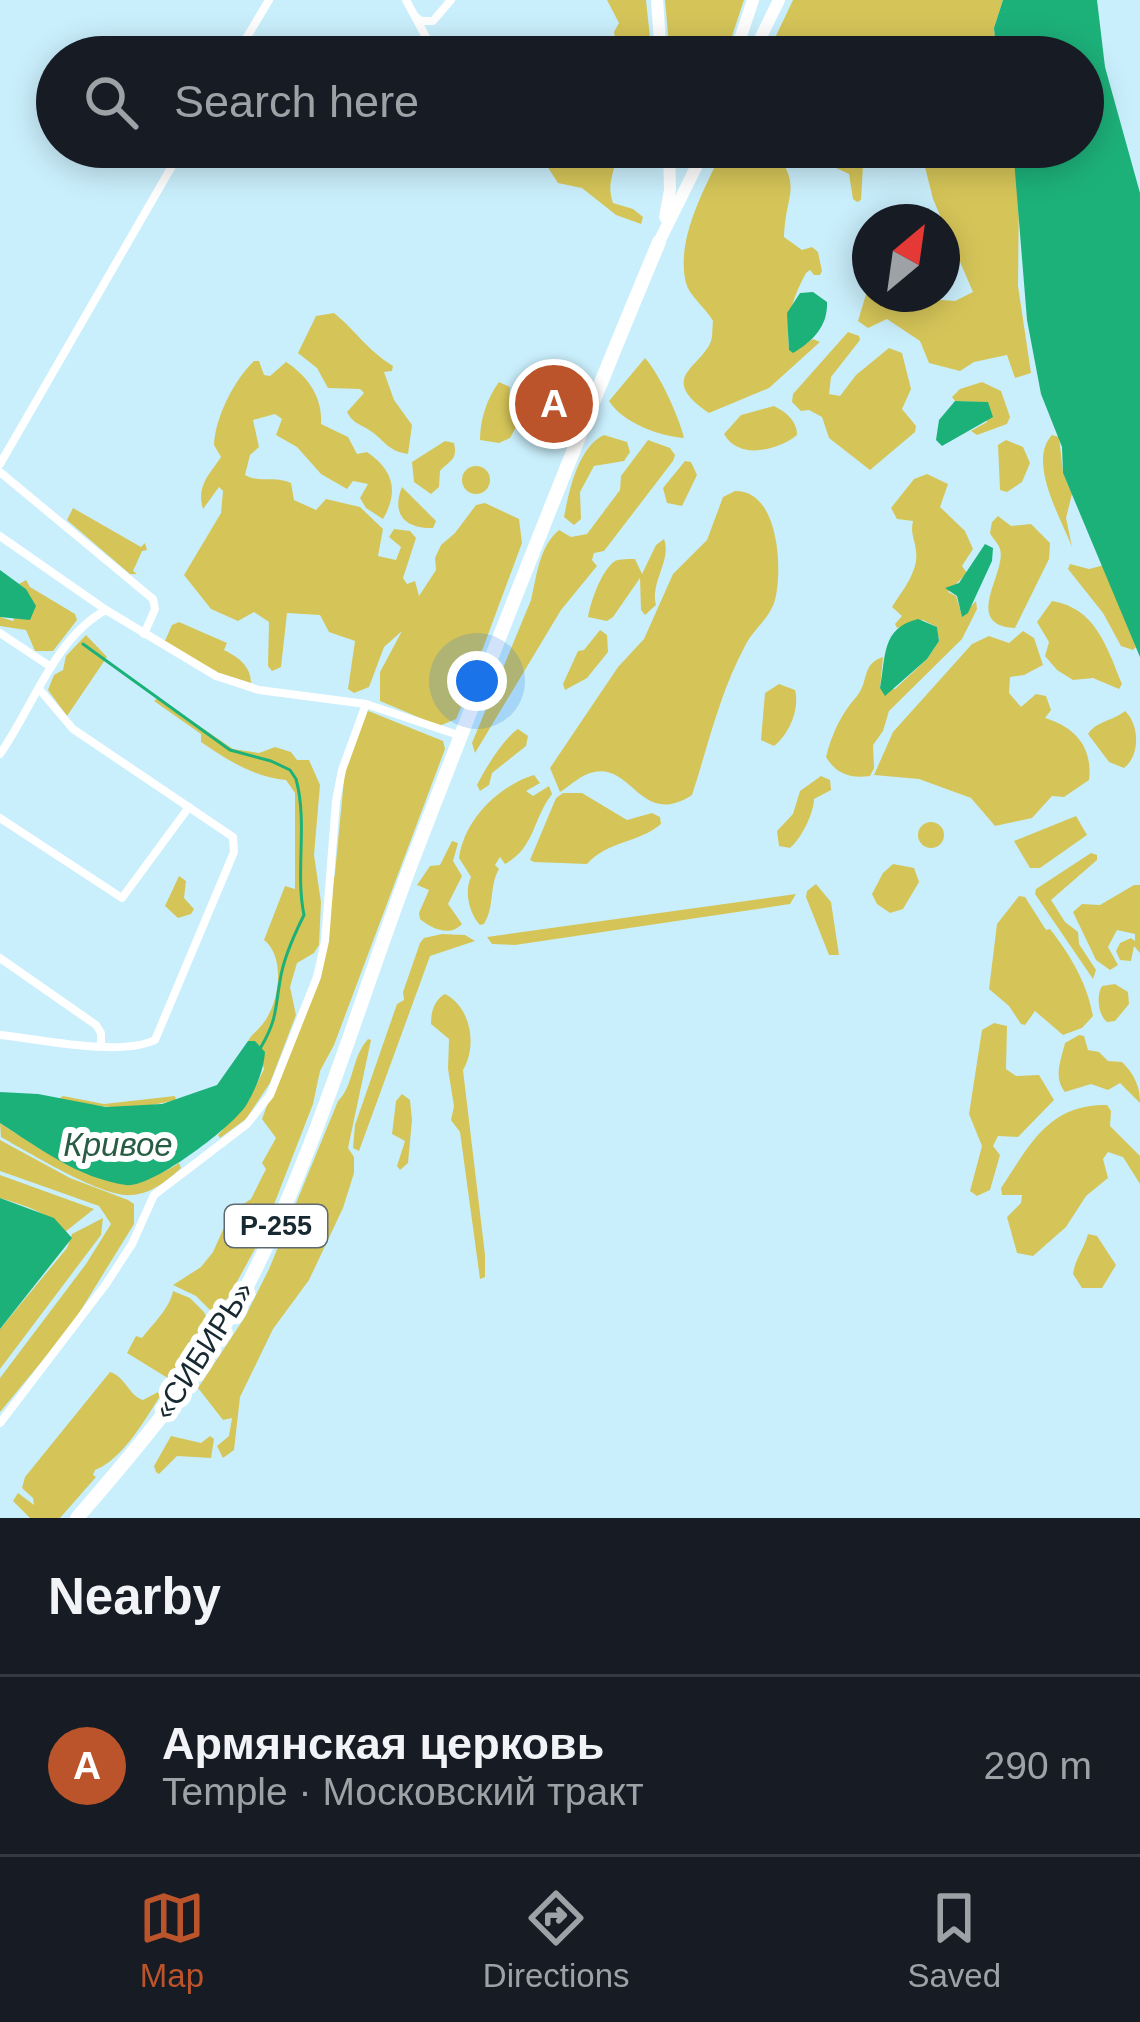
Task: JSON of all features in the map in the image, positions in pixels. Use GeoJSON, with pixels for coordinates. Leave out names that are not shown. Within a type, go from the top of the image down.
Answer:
{"type":"FeatureCollection","features":[{"type":"Feature","properties":{"kind":"highway","name":"«СИБИРЬ»"},"geometry":{"type":"LineString","coordinates":[[77,1518],[170,1405],[245,1289],[298,1177],[400,894],[590,401],[659,242]]}},
{"type":"Feature","properties":{"kind":"main road"},"geometry":{"type":"LineString","coordinates":[[657,0],[660,36]]}},
{"type":"Feature","properties":{"kind":"main road"},"geometry":{"type":"LineString","coordinates":[[741,36],[753,0]]}},
{"type":"Feature","properties":{"kind":"main road"},"geometry":{"type":"LineString","coordinates":[[761,36],[779,0]]}},
{"type":"Feature","properties":{"kind":"main road"},"geometry":{"type":"LineString","coordinates":[[659,242],[669,168]]}},
{"type":"Feature","properties":{"kind":"main road"},"geometry":{"type":"LineString","coordinates":[[659,242],[695,168]]}},
{"type":"Feature","properties":{"kind":"street"},"geometry":{"type":"LineString","coordinates":[[248,36],[269,0]]}},
{"type":"Feature","properties":{"kind":"street"},"geometry":{"type":"LineString","coordinates":[[406,0],[425,36]]}},
{"type":"Feature","properties":{"kind":"street"},"geometry":{"type":"LineString","coordinates":[[415,16],[433,21],[451,0]]}},
{"type":"Feature","properties":{"kind":"street"},"geometry":{"type":"LineString","coordinates":[[144,634],[155,609],[150,597],[0,468],[171,168]]}},
{"type":"Feature","properties":{"kind":"street"},"geometry":{"type":"LineString","coordinates":[[0,536],[144,634],[235,684],[366,704],[461,736]]}},
{"type":"Feature","properties":{"kind":"street"},"geometry":{"type":"LineString","coordinates":[[0,754],[79,626],[106,610]]}},
{"type":"Feature","properties":{"kind":"street"},"geometry":{"type":"LineString","coordinates":[[0,633],[51,667]]}},
{"type":"Feature","properties":{"kind":"street"},"geometry":{"type":"LineString","coordinates":[[0,1035],[101,1045],[145,1045],[158,1036],[234,852],[233,837],[73,729],[40,690]]}},
{"type":"Feature","properties":{"kind":"street"},"geometry":{"type":"LineString","coordinates":[[0,1423],[106,1284],[132,1244],[154,1195],[247,1124],[278,1079],[317,976],[325,941],[336,801],[366,704]]}},
{"type":"Feature","properties":{"kind":"street"},"geometry":{"type":"LineString","coordinates":[[0,818],[122,898],[189,807]]}},
{"type":"Feature","properties":{"kind":"street"},"geometry":{"type":"LineString","coordinates":[[0,958],[99,1028],[101,1045]]}},
{"type":"Feature","properties":{"kind":"shaded area"},"geometry":{"type":"Polygon","coordinates":[[[607,0],[646,0],[650,36],[615,36],[619,23],[607,0]]]}},
{"type":"Feature","properties":{"kind":"shaded area"},"geometry":{"type":"Polygon","coordinates":[[[665,0],[744,0],[732,36],[668,36],[665,0]]]}},
{"type":"Feature","properties":{"kind":"shaded area"},"geometry":{"type":"Polygon","coordinates":[[[793,0],[1003,0],[995,36],[776,36],[793,0]]]}},
{"type":"Feature","properties":{"kind":"shaded area"},"geometry":{"type":"Polygon","coordinates":[[[548,168],[614,168],[613,203],[633,209],[643,217],[641,224],[616,215],[582,188],[558,183],[548,168]]]}},
{"type":"Feature","properties":{"kind":"shaded area"},"geometry":{"type":"Polygon","coordinates":[[[714,168],[786,168],[790,190],[784,237],[802,250],[812,247],[818,252],[822,271],[820,275],[806,273],[797,292],[789,318],[789,350],[813,339],[820,342],[769,388],[709,413],[693,401],[684,382],[711,341],[713,321],[688,288],[684,266],[694,213],[714,168]]]}},
{"type":"Feature","properties":{"kind":"shaded area"},"geometry":{"type":"Polygon","coordinates":[[[836,168],[863,168],[861,200],[857,202],[853,199],[849,174],[836,168]]]}},
{"type":"Feature","properties":{"kind":"shaded area"},"geometry":{"type":"Polygon","coordinates":[[[925,168],[1016,168],[1018,286],[1031,373],[1015,378],[1007,355],[974,362],[960,371],[929,363],[920,341],[887,319],[868,328],[858,321],[861,312],[960,312],[960,298],[973,292],[960,262],[960,204],[935,204],[925,168]]]}},
{"type":"Feature","properties":{"kind":"shaded area"},"geometry":{"type":"Polygon","coordinates":[[[334,313],[393,366],[392,371],[384,372],[394,400],[412,425],[408,454],[392,448],[347,412],[364,393],[360,389],[328,388],[317,368],[298,353],[316,316],[334,313]]]}},
{"type":"Feature","properties":{"kind":"shaded area"},"geometry":{"type":"Polygon","coordinates":[[[848,332],[860,340],[831,377],[829,394],[840,396],[856,375],[889,348],[902,353],[911,389],[902,409],[916,426],[915,432],[870,470],[829,438],[822,417],[801,411],[792,402],[793,394],[848,332]]]}},
{"type":"Feature","properties":{"kind":"shaded area"},"geometry":{"type":"Polygon","coordinates":[[[645,358],[668,396],[684,438],[642,427],[609,401],[645,358]]]}},
{"type":"Feature","properties":{"kind":"shaded area"},"geometry":{"type":"Polygon","coordinates":[[[259,361],[264,375],[270,376],[286,362],[301,374],[317,397],[321,424],[348,437],[357,454],[367,452],[382,466],[391,481],[391,499],[383,519],[366,508],[360,498],[368,484],[353,481],[347,489],[321,474],[297,447],[276,435],[282,419],[275,414],[253,420],[259,447],[250,455],[245,475],[291,483],[294,500],[316,510],[326,499],[360,507],[383,529],[378,556],[396,560],[401,547],[389,537],[394,529],[410,531],[416,538],[403,578],[407,584],[415,581],[419,596],[436,570],[441,545],[476,505],[485,503],[519,519],[522,543],[456,719],[439,726],[380,701],[380,672],[402,631],[384,647],[369,687],[354,693],[348,689],[355,641],[329,632],[320,615],[287,613],[281,667],[272,671],[268,666],[269,622],[254,612],[238,621],[211,609],[184,575],[221,513],[223,491],[219,487],[203,509],[202,487],[221,457],[214,445],[222,412],[239,378],[259,361]]]}},
{"type":"Feature","properties":{"kind":"shaded area"},"geometry":{"type":"Polygon","coordinates":[[[499,382],[510,387],[509,400],[528,405],[510,438],[499,443],[480,440],[485,410],[499,382]]]}},
{"type":"Feature","properties":{"kind":"shaded area"},"geometry":{"type":"Polygon","coordinates":[[[982,382],[1001,391],[1010,417],[1007,424],[977,435],[971,431],[987,422],[978,402],[952,397],[982,382]]]}},
{"type":"Feature","properties":{"kind":"shaded area"},"geometry":{"type":"Polygon","coordinates":[[[774,406],[795,425],[797,435],[789,441],[748,450],[724,434],[741,415],[774,406]]]}},
{"type":"Feature","properties":{"kind":"shaded area"},"geometry":{"type":"Polygon","coordinates":[[[604,435],[627,442],[630,452],[624,461],[594,466],[580,492],[581,519],[574,525],[564,517],[572,483],[587,449],[604,435]]]}},
{"type":"Feature","properties":{"kind":"shaded area"},"geometry":{"type":"Polygon","coordinates":[[[1052,435],[1059,437],[1063,473],[1072,494],[1066,518],[1072,547],[1044,475],[1045,446],[1052,435]]]}},
{"type":"Feature","properties":{"kind":"shaded area"},"geometry":{"type":"Polygon","coordinates":[[[648,440],[670,448],[673,461],[604,551],[594,553],[597,566],[561,610],[475,753],[472,743],[531,600],[547,545],[559,530],[571,537],[587,534],[620,490],[621,476],[648,440]]]}},
{"type":"Feature","properties":{"kind":"shaded area"},"geometry":{"type":"Polygon","coordinates":[[[1006,440],[1023,447],[1030,463],[1022,482],[1007,492],[1000,490],[998,445],[1006,440]]]}},
{"type":"Feature","properties":{"kind":"shaded area"},"geometry":{"type":"Polygon","coordinates":[[[445,441],[454,443],[455,453],[440,471],[439,487],[431,494],[414,482],[412,462],[445,441]]]}},
{"type":"Feature","properties":{"kind":"shaded area"},"geometry":{"type":"Polygon","coordinates":[[[685,461],[691,462],[697,475],[682,506],[667,503],[663,488],[685,461]]]}},
{"type":"Feature","properties":{"kind":"shaded area"},"geometry":{"type":"Polygon","coordinates":[[[476,466],[486,470],[490,480],[486,490],[476,494],[466,490],[462,480],[466,470],[476,466]]]}},
{"type":"Feature","properties":{"kind":"shaded area"},"geometry":{"type":"Polygon","coordinates":[[[927,474],[948,484],[940,507],[965,531],[973,549],[962,566],[967,573],[948,592],[956,596],[962,616],[976,601],[977,609],[962,639],[889,711],[873,745],[870,776],[850,776],[834,768],[826,757],[868,669],[883,657],[880,688],[895,689],[939,641],[937,627],[923,620],[897,628],[902,616],[892,607],[909,581],[916,558],[913,521],[897,519],[891,508],[914,479],[927,474]]]}},
{"type":"Feature","properties":{"kind":"shaded area"},"geometry":{"type":"Polygon","coordinates":[[[402,487],[436,521],[433,528],[415,526],[403,518],[398,505],[402,487]]]}},
{"type":"Feature","properties":{"kind":"shaded area"},"geometry":{"type":"Polygon","coordinates":[[[735,491],[750,494],[769,517],[777,552],[777,586],[773,606],[748,640],[728,682],[692,795],[661,804],[607,772],[585,775],[560,792],[550,768],[618,667],[644,639],[673,574],[707,540],[723,497],[735,491]]]}},
{"type":"Feature","properties":{"kind":"shaded area"},"geometry":{"type":"Polygon","coordinates":[[[73,508],[141,547],[145,543],[147,550],[142,551],[133,571],[137,574],[130,574],[67,520],[73,508]]]}},
{"type":"Feature","properties":{"kind":"shaded area"},"geometry":{"type":"Polygon","coordinates":[[[998,516],[1011,526],[1031,524],[1050,543],[1049,559],[1015,628],[999,625],[988,608],[1000,559],[990,533],[998,516]]]}},
{"type":"Feature","properties":{"kind":"shaded area"},"geometry":{"type":"Polygon","coordinates":[[[664,539],[656,605],[645,615],[641,610],[640,578],[613,617],[607,621],[588,617],[610,565],[635,559],[642,574],[664,539]]]}},
{"type":"Feature","properties":{"kind":"shaded area"},"geometry":{"type":"Polygon","coordinates":[[[1070,564],[1089,569],[1104,565],[1136,647],[1133,650],[1121,646],[1103,613],[1068,569],[1070,564]]]}},
{"type":"Feature","properties":{"kind":"shaded area"},"geometry":{"type":"Polygon","coordinates":[[[26,580],[75,614],[77,620],[53,651],[35,651],[26,630],[0,626],[0,617],[13,621],[26,589],[19,584],[26,580]]]}},
{"type":"Feature","properties":{"kind":"shaded area"},"geometry":{"type":"Polygon","coordinates":[[[1052,601],[1090,621],[1111,657],[1122,684],[1119,689],[1093,678],[1073,680],[1045,656],[1049,642],[1037,622],[1052,601]]]}},
{"type":"Feature","properties":{"kind":"shaded area"},"geometry":{"type":"Polygon","coordinates":[[[179,622],[227,643],[224,650],[243,663],[251,683],[219,673],[164,643],[172,625],[179,622]]]}},
{"type":"Feature","properties":{"kind":"shaded area"},"geometry":{"type":"Polygon","coordinates":[[[600,630],[607,635],[608,652],[587,678],[565,690],[563,684],[578,651],[600,630]]]}},
{"type":"Feature","properties":{"kind":"shaded area"},"geometry":{"type":"Polygon","coordinates":[[[1023,631],[1034,638],[1043,665],[1010,677],[1009,693],[1021,707],[1036,694],[1046,696],[1051,710],[1045,718],[1073,733],[1085,748],[1089,780],[1064,797],[1052,796],[1032,818],[995,826],[971,798],[919,779],[874,775],[893,732],[972,644],[989,636],[1009,643],[1023,631]]]}},
{"type":"Feature","properties":{"kind":"shaded area"},"geometry":{"type":"Polygon","coordinates":[[[86,635],[107,657],[67,716],[48,690],[54,675],[63,670],[66,656],[86,635]]]}},
{"type":"Feature","properties":{"kind":"shaded area"},"geometry":{"type":"Polygon","coordinates":[[[779,684],[795,690],[796,705],[789,728],[774,746],[761,740],[765,693],[779,684]]]}},
{"type":"Feature","properties":{"kind":"shaded area"},"geometry":{"type":"Polygon","coordinates":[[[158,698],[233,749],[259,753],[275,747],[291,752],[297,760],[309,760],[320,785],[314,855],[321,902],[319,945],[297,963],[290,987],[296,1015],[270,1083],[246,1119],[220,1138],[248,1102],[264,1069],[255,1041],[248,1041],[267,1017],[276,994],[278,969],[264,940],[285,886],[295,889],[295,793],[286,780],[252,771],[201,742],[201,734],[154,701],[158,698]]]}},
{"type":"Feature","properties":{"kind":"shaded area"},"geometry":{"type":"Polygon","coordinates":[[[366,710],[443,741],[445,749],[261,1238],[228,1298],[212,1312],[196,1296],[173,1285],[201,1267],[231,1212],[251,1199],[266,1169],[262,1163],[276,1138],[262,1119],[320,963],[345,769],[366,710]]]}},
{"type":"Feature","properties":{"kind":"shaded area"},"geometry":{"type":"Polygon","coordinates":[[[1125,711],[1136,740],[1124,768],[1109,762],[1088,734],[1125,711]]]}},
{"type":"Feature","properties":{"kind":"shaded area"},"geometry":{"type":"Polygon","coordinates":[[[518,729],[528,736],[526,746],[492,773],[489,785],[480,791],[477,785],[490,763],[518,729]]]}},
{"type":"Feature","properties":{"kind":"shaded area"},"geometry":{"type":"Polygon","coordinates":[[[534,775],[540,783],[526,791],[533,796],[549,786],[552,794],[522,850],[505,864],[500,857],[495,865],[499,869],[490,910],[480,925],[469,902],[471,877],[459,858],[462,844],[485,806],[508,787],[534,775]]]}},
{"type":"Feature","properties":{"kind":"shaded area"},"geometry":{"type":"Polygon","coordinates":[[[821,776],[830,780],[831,790],[814,799],[794,844],[779,846],[777,831],[793,814],[800,791],[821,776]]]}},
{"type":"Feature","properties":{"kind":"shaded area"},"geometry":{"type":"Polygon","coordinates":[[[582,793],[627,820],[652,813],[660,817],[661,824],[587,864],[534,862],[530,860],[556,798],[582,793]]]}},
{"type":"Feature","properties":{"kind":"shaded area"},"geometry":{"type":"Polygon","coordinates":[[[1076,816],[1087,835],[1040,868],[1030,868],[1014,841],[1076,816]]]}},
{"type":"Feature","properties":{"kind":"shaded area"},"geometry":{"type":"Polygon","coordinates":[[[931,822],[941,825],[941,845],[931,848],[921,845],[918,835],[921,825],[931,822]]]}},
{"type":"Feature","properties":{"kind":"shaded area"},"geometry":{"type":"Polygon","coordinates":[[[452,841],[458,843],[453,861],[462,876],[448,904],[462,924],[447,931],[420,919],[429,890],[417,885],[430,866],[440,865],[452,841]]]}},
{"type":"Feature","properties":{"kind":"shaded area"},"geometry":{"type":"Polygon","coordinates":[[[1091,853],[1097,860],[1051,900],[1078,932],[1079,944],[1096,970],[1093,979],[1035,894],[1091,853]]]}},
{"type":"Feature","properties":{"kind":"shaded area"},"geometry":{"type":"Polygon","coordinates":[[[893,864],[914,868],[919,882],[903,909],[890,913],[872,894],[893,864]]]}},
{"type":"Feature","properties":{"kind":"shaded area"},"geometry":{"type":"Polygon","coordinates":[[[179,876],[186,881],[184,898],[194,909],[178,918],[165,906],[179,876]]]}},
{"type":"Feature","properties":{"kind":"shaded area"},"geometry":{"type":"Polygon","coordinates":[[[816,884],[831,902],[839,955],[829,955],[806,897],[816,884]]]}},
{"type":"Feature","properties":{"kind":"shaded area"},"geometry":{"type":"Polygon","coordinates":[[[1140,885],[1140,953],[1134,946],[1131,961],[1120,960],[1116,951],[1120,943],[1135,941],[1135,934],[1117,930],[1108,947],[1118,965],[1110,970],[1096,960],[1073,912],[1082,904],[1100,905],[1140,885]]]}},
{"type":"Feature","properties":{"kind":"shaded area"},"geometry":{"type":"Polygon","coordinates":[[[796,894],[790,904],[515,945],[492,944],[487,937],[796,894]]]}},
{"type":"Feature","properties":{"kind":"shaded area"},"geometry":{"type":"Polygon","coordinates":[[[1019,896],[1025,897],[1046,930],[1058,939],[1077,970],[1093,1016],[1082,1028],[1063,1035],[1035,1011],[1021,1024],[989,989],[997,924],[1019,896]]]}},
{"type":"Feature","properties":{"kind":"shaded area"},"geometry":{"type":"Polygon","coordinates":[[[442,934],[465,935],[475,941],[430,956],[359,1151],[353,1148],[355,1125],[397,1004],[404,1000],[420,943],[442,934]]]}},
{"type":"Feature","properties":{"kind":"shaded area"},"geometry":{"type":"Polygon","coordinates":[[[1115,984],[1128,992],[1129,1004],[1115,1021],[1107,1022],[1099,995],[1102,986],[1115,984]]]}},
{"type":"Feature","properties":{"kind":"shaded area"},"geometry":{"type":"Polygon","coordinates":[[[445,994],[461,1009],[471,1040],[463,1070],[485,1255],[485,1277],[480,1279],[460,1132],[451,1120],[449,1039],[431,1024],[434,1007],[445,994]]]}},
{"type":"Feature","properties":{"kind":"shaded area"},"geometry":{"type":"Polygon","coordinates":[[[994,1023],[1007,1026],[1006,1069],[1016,1076],[1039,1075],[1054,1100],[1018,1137],[998,1136],[993,1146],[1000,1155],[990,1190],[977,1196],[970,1191],[982,1146],[969,1114],[982,1030],[994,1023]]]}},
{"type":"Feature","properties":{"kind":"shaded area"},"geometry":{"type":"Polygon","coordinates":[[[1084,1036],[1088,1050],[1108,1061],[1122,1062],[1133,1076],[1140,1103],[1120,1083],[1108,1090],[1091,1084],[1065,1092],[1059,1074],[1065,1043],[1084,1036]]]}},
{"type":"Feature","properties":{"kind":"shaded area"},"geometry":{"type":"Polygon","coordinates":[[[368,1039],[348,1148],[354,1157],[354,1173],[343,1208],[309,1280],[273,1329],[240,1397],[234,1450],[223,1458],[217,1446],[229,1436],[232,1418],[223,1420],[198,1388],[245,1317],[269,1269],[368,1039]]]}},
{"type":"Feature","properties":{"kind":"shaded area"},"geometry":{"type":"Polygon","coordinates":[[[402,1094],[410,1100],[412,1120],[408,1163],[400,1170],[397,1166],[405,1141],[392,1134],[396,1101],[402,1094]]]}},
{"type":"Feature","properties":{"kind":"shaded area"},"geometry":{"type":"Polygon","coordinates":[[[63,1096],[104,1104],[175,1096],[176,1100],[134,1109],[67,1103],[63,1096]]]}},
{"type":"Feature","properties":{"kind":"shaded area"},"geometry":{"type":"Polygon","coordinates":[[[1107,1105],[1110,1126],[1140,1156],[1140,1184],[1123,1157],[1108,1152],[1103,1159],[1108,1178],[1086,1196],[1066,1227],[1033,1256],[1017,1253],[1007,1217],[1021,1203],[1022,1195],[1002,1195],[1001,1188],[1055,1119],[1107,1105]]]}},
{"type":"Feature","properties":{"kind":"shaded area"},"geometry":{"type":"Polygon","coordinates":[[[0,1123],[63,1162],[109,1178],[132,1180],[179,1163],[181,1168],[152,1189],[118,1194],[66,1173],[1,1137],[0,1123]]]}},
{"type":"Feature","properties":{"kind":"shaded area"},"geometry":{"type":"Polygon","coordinates":[[[0,1140],[70,1178],[128,1200],[134,1204],[134,1224],[71,1326],[0,1412],[0,1378],[111,1224],[99,1206],[0,1171],[0,1140]]]}},
{"type":"Feature","properties":{"kind":"shaded area"},"geometry":{"type":"Polygon","coordinates":[[[0,1175],[94,1209],[65,1232],[44,1215],[0,1198],[0,1175]]]}},
{"type":"Feature","properties":{"kind":"shaded area"},"geometry":{"type":"Polygon","coordinates":[[[103,1218],[101,1235],[0,1369],[0,1329],[67,1248],[72,1234],[103,1218]]]}},
{"type":"Feature","properties":{"kind":"shaded area"},"geometry":{"type":"Polygon","coordinates":[[[1088,1234],[1097,1236],[1116,1265],[1102,1288],[1082,1288],[1073,1274],[1088,1234]]]}},
{"type":"Feature","properties":{"kind":"shaded area"},"geometry":{"type":"Polygon","coordinates":[[[173,1291],[190,1298],[211,1326],[178,1377],[171,1380],[127,1353],[136,1336],[142,1338],[160,1316],[173,1291]]]}},
{"type":"Feature","properties":{"kind":"shaded area"},"geometry":{"type":"Polygon","coordinates":[[[110,1372],[138,1398],[158,1392],[160,1396],[132,1438],[95,1470],[96,1477],[60,1518],[30,1518],[13,1501],[18,1493],[34,1505],[22,1488],[25,1477],[110,1372]]]}},
{"type":"Feature","properties":{"kind":"shaded area"},"geometry":{"type":"Polygon","coordinates":[[[171,1436],[201,1443],[210,1436],[214,1439],[211,1458],[177,1456],[159,1474],[154,1466],[171,1436]]]}},
{"type":"Feature","properties":{"kind":"water"},"geometry":{"type":"Polygon","coordinates":[[[1003,0],[1097,0],[1101,36],[995,36],[1003,0]]]}},
{"type":"Feature","properties":{"kind":"water"},"geometry":{"type":"Polygon","coordinates":[[[1104,59],[1140,193],[1140,657],[1063,473],[1062,447],[1041,394],[1027,320],[1015,168],[1104,168],[1104,59]]]}},
{"type":"Feature","properties":{"kind":"water"},"geometry":{"type":"Polygon","coordinates":[[[813,292],[827,302],[825,318],[813,338],[793,353],[787,313],[800,293],[813,292]]]}},
{"type":"Feature","properties":{"kind":"water"},"geometry":{"type":"Polygon","coordinates":[[[955,401],[988,402],[993,417],[942,446],[936,440],[939,420],[955,401]]]}},
{"type":"Feature","properties":{"kind":"water"},"geometry":{"type":"Polygon","coordinates":[[[985,544],[993,548],[992,561],[962,617],[957,596],[945,588],[959,583],[985,544]]]}},
{"type":"Feature","properties":{"kind":"water"},"geometry":{"type":"Polygon","coordinates":[[[0,570],[26,589],[36,606],[30,620],[0,617],[0,570]]]}},
{"type":"Feature","properties":{"kind":"water"},"geometry":{"type":"Polygon","coordinates":[[[918,619],[937,627],[939,641],[927,659],[885,696],[880,688],[887,645],[897,629],[918,619]]]}},
{"type":"Feature","properties":{"kind":"water","name":"Кривое"},"geometry":{"type":"Polygon","coordinates":[[[248,1041],[255,1041],[265,1052],[247,1104],[191,1154],[138,1184],[108,1181],[75,1169],[0,1123],[0,1092],[106,1107],[162,1104],[217,1085],[248,1041]]]}},
{"type":"Feature","properties":{"kind":"water"},"geometry":{"type":"Polygon","coordinates":[[[0,1198],[54,1218],[72,1238],[0,1329],[0,1198]]]}},
{"type":"Feature","properties":{"kind":"waterway"},"geometry":{"type":"LineString","coordinates":[[83,644],[230,750],[271,761],[290,770],[296,779],[304,915],[286,956],[273,1022],[261,1047]]}},
{"type":"Feature","properties":{"kind":"place","name":"Армянская церковь"},"geometry":{"type":"Point","coordinates":[554,404]}}]}
